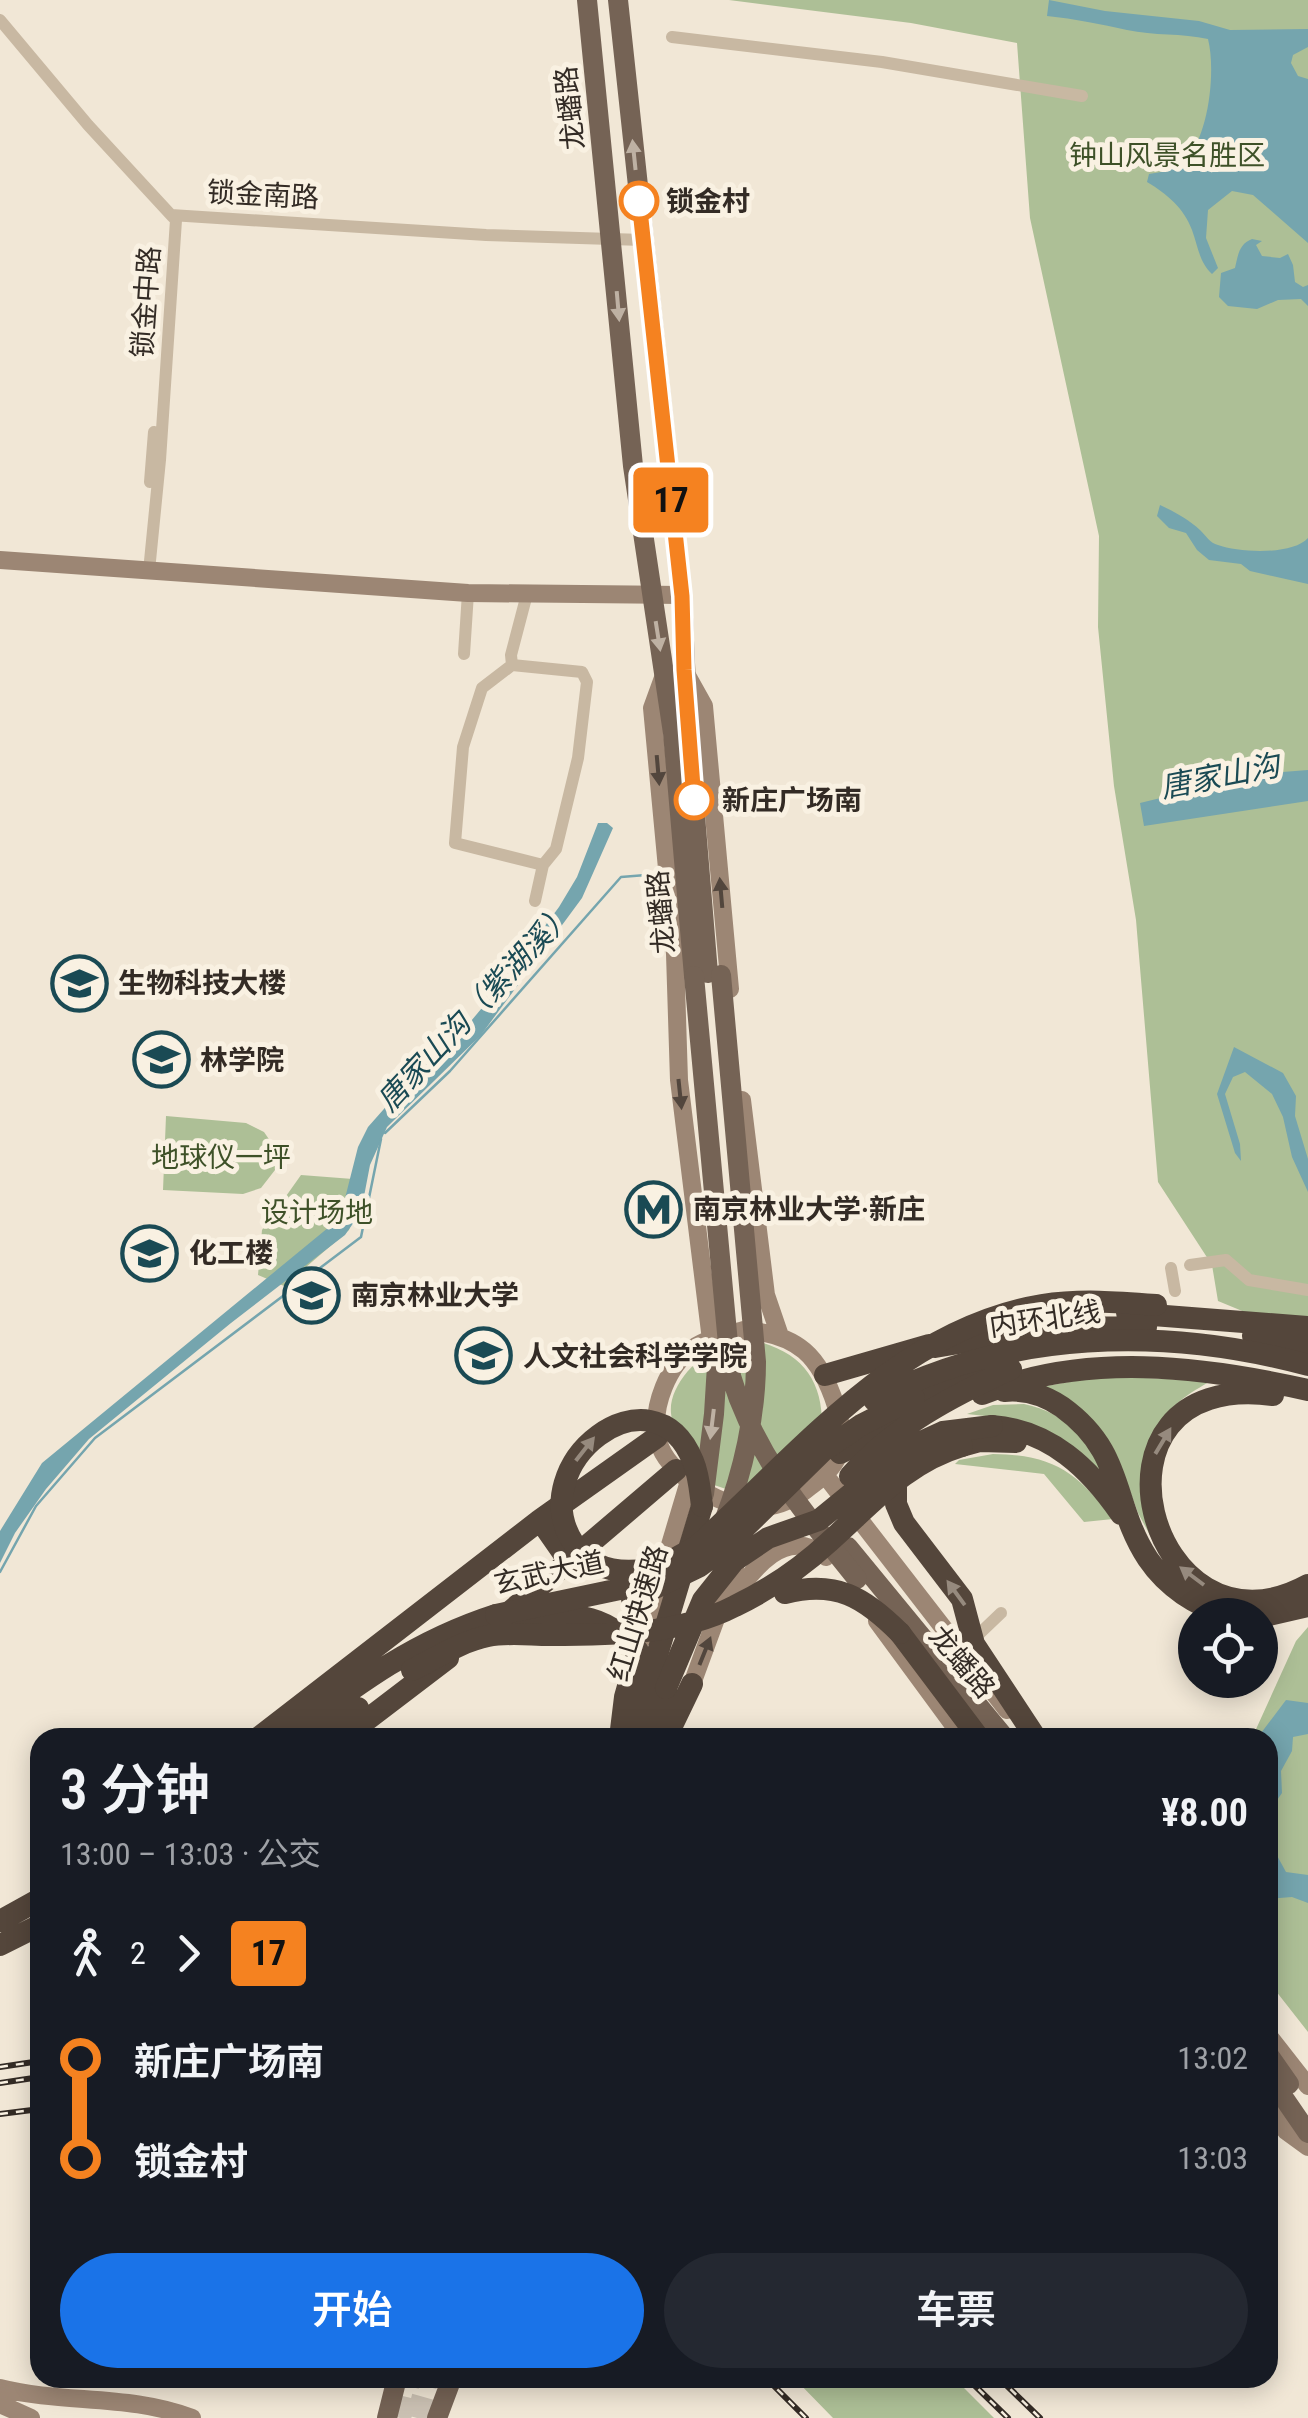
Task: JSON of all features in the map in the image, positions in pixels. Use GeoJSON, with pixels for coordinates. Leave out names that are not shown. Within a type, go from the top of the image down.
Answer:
{"type":"FeatureCollection","features":[{"type":"Feature","properties":{"kind":"highway"},"geometry":{"type":"LineString","coordinates":[[807,1441],[937,1342],[996,1317],[1062,1302],[1166,1298],[1261,1326]]}},
{"type":"Feature","properties":{"kind":"highway"},"geometry":{"type":"LineString","coordinates":[[825,1375],[1045,1315],[1082,1310],[1261,1326],[1308,1326]]}},
{"type":"Feature","properties":{"kind":"highway"},"geometry":{"type":"LineString","coordinates":[[904,1351],[1047,1328],[1118,1326],[1248,1336],[1308,1348]]}},
{"type":"Feature","properties":{"kind":"highway","name":"内环北线"},"geometry":{"type":"LineString","coordinates":[[807,1441],[858,1408],[912,1381],[977,1360],[1056,1344],[1113,1339],[1201,1342],[1308,1365]]}},
{"type":"Feature","properties":{"kind":"highway","name":"内环北线"},"geometry":{"type":"LineString","coordinates":[[1011,1369],[1058,1360],[1139,1354],[1240,1363],[1308,1381]]}},
{"type":"Feature","properties":{"kind":"highway"},"geometry":{"type":"LineString","coordinates":[[819,1520],[829,1501],[856,1470],[920,1414],[1018,1380],[1064,1372],[1162,1366],[1236,1375],[1308,1390]]}},
{"type":"Feature","properties":{"kind":"highway"},"geometry":{"type":"LineString","coordinates":[[840,1453],[1011,1369]]}},
{"type":"Feature","properties":{"kind":"highway","name":"玄武大道"},"geometry":{"type":"LineString","coordinates":[[489,1631],[596,1610],[665,1586],[724,1548],[845,1434],[914,1398],[1011,1369]]}},
{"type":"Feature","properties":{"kind":"highway"},"geometry":{"type":"LineString","coordinates":[[986,1392],[1027,1392],[1054,1402],[1079,1420],[1110,1465],[1146,1556],[1164,1578],[1191,1598]]}},
{"type":"Feature","properties":{"kind":"highway"},"geometry":{"type":"LineString","coordinates":[[1308,1401],[1232,1392],[1198,1402],[1180,1415],[1163,1438],[1152,1461],[1150,1487],[1153,1515],[1168,1554],[1193,1579],[1222,1594],[1253,1598],[1284,1595],[1308,1584]]}},
{"type":"Feature","properties":{"kind":"highway"},"geometry":{"type":"LineString","coordinates":[[920,1414],[906,1426],[900,1438],[894,1484],[900,1514],[916,1543],[962,1599],[978,1652],[1026,1728]]}},
{"type":"Feature","properties":{"kind":"highway"},"geometry":{"type":"LineString","coordinates":[[670,1564],[628,1572],[604,1568],[588,1560],[564,1523],[562,1497],[570,1470],[590,1440],[604,1429],[624,1421],[650,1422],[664,1426],[692,1458],[702,1506]]}},
{"type":"Feature","properties":{"kind":"highway","name":"红山快速路"},"geometry":{"type":"LineString","coordinates":[[652,1728],[703,1600],[720,1576],[757,1544],[819,1520],[906,1448],[958,1429],[996,1433]]}},
{"type":"Feature","properties":{"kind":"highway"},"geometry":{"type":"LineString","coordinates":[[726,1613],[804,1564],[913,1467],[996,1433],[1034,1434],[1053,1444],[1098,1481],[1135,1533]]}},
{"type":"Feature","properties":{"kind":"highway"},"geometry":{"type":"LineString","coordinates":[[271,1728],[540,1520],[657,1438]]}},
{"type":"Feature","properties":{"kind":"highway","name":"玄武大道"},"geometry":{"type":"LineString","coordinates":[[299,1728],[403,1654],[433,1638],[496,1615],[620,1589],[670,1564],[705,1539],[807,1441]]}},
{"type":"Feature","properties":{"kind":"highway"},"geometry":{"type":"LineString","coordinates":[[358,1728],[489,1631],[683,1476]]}},
{"type":"Feature","properties":{"kind":"highway","name":"红山快速路"},"geometry":{"type":"LineString","coordinates":[[635,1728],[702,1506]]}},
{"type":"Feature","properties":{"kind":"highway"},"geometry":{"type":"LineString","coordinates":[[540,1520],[570,1564]]}},
{"type":"Feature","properties":{"kind":"highway"},"geometry":{"type":"LineString","coordinates":[[489,1631],[633,1632],[726,1613],[807,1588],[833,1589],[877,1610],[900,1632],[972,1728]]}},
{"type":"Feature","properties":{"kind":"highway"},"geometry":{"type":"LineString","coordinates":[[1278,1614],[1308,1606]]}},
{"type":"Feature","properties":{"kind":"highway"},"geometry":{"type":"LineString","coordinates":[[330,1728],[412,1670],[489,1631],[547,1616],[576,1616],[608,1624],[638,1651],[621,1728]]}},
{"type":"Feature","properties":{"kind":"highway"},"geometry":{"type":"LineString","coordinates":[[674,1728],[692,1684]]}},
{"type":"Feature","properties":{"kind":"highway"},"geometry":{"type":"LineString","coordinates":[[0,1920],[30,1904]]}},
{"type":"Feature","properties":{"kind":"highway"},"geometry":{"type":"LineString","coordinates":[[0,1945],[30,1930]]}},
{"type":"Feature","properties":{"kind":"main road","name":"龙蟠路"},"geometry":{"type":"LineString","coordinates":[[587,0],[632,466],[651,597],[674,672],[746,1382],[759,1417],[790,1473],[997,1728]]}},
{"type":"Feature","properties":{"kind":"main road","name":"龙蟠路"},"geometry":{"type":"LineString","coordinates":[[618,0],[682,596],[674,672]]}},
{"type":"Feature","properties":{"kind":"main road"},"geometry":{"type":"LineString","coordinates":[[0,560],[468,593],[682,596]]}},
{"type":"Feature","properties":{"kind":"main road"},"geometry":{"type":"LineString","coordinates":[[666,1688],[679,1637],[730,1504],[756,1383],[704,706],[674,672],[652,708],[675,954],[679,1080],[712,1340]]}},
{"type":"Feature","properties":{"kind":"main road","name":"龙蟠路"},"geometry":{"type":"LineString","coordinates":[[679,718],[727,1352],[739,1403],[754,1439],[789,1493],[980,1728]]}},
{"type":"Feature","properties":{"kind":"main road"},"geometry":{"type":"LineString","coordinates":[[675,954],[686,979],[718,1290],[714,1414],[702,1506]]}},
{"type":"Feature","properties":{"kind":"main road"},"geometry":{"type":"LineString","coordinates":[[724,966],[766,1295],[780,1336]]}},
{"type":"Feature","properties":{"kind":"main road"},"geometry":{"type":"LineString","coordinates":[[744,1330],[780,1336],[798,1345],[825,1375],[842,1427],[840,1453],[825,1475],[792,1502],[774,1508],[714,1500],[683,1476],[657,1438],[657,1408],[670,1375],[683,1356],[697,1345],[744,1330]]}},
{"type":"Feature","properties":{"kind":"main road","name":"龙蟠路"},"geometry":{"type":"LineString","coordinates":[[825,1475],[1024,1728]]}},
{"type":"Feature","properties":{"kind":"main road"},"geometry":{"type":"LineString","coordinates":[[638,1651],[683,1476]]}},
{"type":"Feature","properties":{"kind":"main road","name":"龙蟠路"},"geometry":{"type":"LineString","coordinates":[[792,1502],[955,1728]]}},
{"type":"Feature","properties":{"kind":"main road"},"geometry":{"type":"LineString","coordinates":[[726,1613],[754,1507]]}},
{"type":"Feature","properties":{"kind":"main road"},"geometry":{"type":"LineString","coordinates":[[692,1684],[726,1613],[760,1561],[791,1545],[806,1546],[838,1567]]}},
{"type":"Feature","properties":{"kind":"main road"},"geometry":{"type":"LineString","coordinates":[[615,1728],[626,1697]]}},
{"type":"Feature","properties":{"kind":"main road"},"geometry":{"type":"LineString","coordinates":[[1278,2048],[1308,2086]]}},
{"type":"Feature","properties":{"kind":"main road"},"geometry":{"type":"LineString","coordinates":[[1278,2073],[1307,2129]]}},
{"type":"Feature","properties":{"kind":"main road"},"geometry":{"type":"LineString","coordinates":[[1278,2089],[1307,2129]]}},
{"type":"Feature","properties":{"kind":"main road"},"geometry":{"type":"LineString","coordinates":[[1278,2121],[1286,2131],[1307,2129]]}},
{"type":"Feature","properties":{"kind":"main road"},"geometry":{"type":"LineString","coordinates":[[0,2388],[32,2396],[98,2398],[166,2408],[192,2418]]}},
{"type":"Feature","properties":{"kind":"main road"},"geometry":{"type":"LineString","coordinates":[[387,2418],[394,2388]]}},
{"type":"Feature","properties":{"kind":"main road"},"geometry":{"type":"LineString","coordinates":[[438,2418],[448,2388]]}},
{"type":"Feature","properties":{"kind":"main road"},"geometry":{"type":"LineString","coordinates":[[0,2404],[31,2418]]}},
{"type":"Feature","properties":{"kind":"street","name":"锁金南路"},"geometry":{"type":"LineString","coordinates":[[0,20],[171,215],[643,240]]}},
{"type":"Feature","properties":{"kind":"street"},"geometry":{"type":"LineString","coordinates":[[672,38],[882,62],[1082,96]]}},
{"type":"Feature","properties":{"kind":"street","name":"锁金中路"},"geometry":{"type":"LineString","coordinates":[[146,570],[160,460],[176,220],[171,215]]}},
{"type":"Feature","properties":{"kind":"street"},"geometry":{"type":"LineString","coordinates":[[464,654],[468,593]]}},
{"type":"Feature","properties":{"kind":"street"},"geometry":{"type":"LineString","coordinates":[[512,665],[511,655],[527,594]]}},
{"type":"Feature","properties":{"kind":"street"},"geometry":{"type":"LineString","coordinates":[[535,901],[543,866],[556,849],[578,758],[586,682],[582,672],[512,665],[482,688],[463,747],[455,843],[543,866]]}},
{"type":"Feature","properties":{"kind":"street"},"geometry":{"type":"LineString","coordinates":[[1190,1265],[1226,1260],[1249,1280],[1308,1290]]}},
{"type":"Feature","properties":{"kind":"street"},"geometry":{"type":"LineString","coordinates":[[1166,1298],[1171,1268]]}},
{"type":"Feature","properties":{"kind":"street"},"geometry":{"type":"LineString","coordinates":[[978,1634],[1000,1613]]}},
{"type":"Feature","properties":{"kind":"green space","name":"钟山风景名胜区"},"geometry":{"type":"Polygon","coordinates":[[[729,0],[1308,0],[1308,1338],[1218,1301],[1212,1265],[1158,1182],[1136,920],[1114,786],[1098,627],[1099,536],[1030,218],[1017,43],[911,23],[729,0]]]}},
{"type":"Feature","properties":{"kind":"green space","name":"地球仪一坪"},"geometry":{"type":"Polygon","coordinates":[[[166,1116],[246,1123],[264,1132],[275,1148],[275,1170],[261,1188],[243,1194],[163,1190],[166,1116]]]}},
{"type":"Feature","properties":{"kind":"green space","name":"设计场地"},"geometry":{"type":"Polygon","coordinates":[[[301,1175],[366,1180],[349,1230],[284,1286],[258,1275],[262,1230],[301,1175]]]}},
{"type":"Feature","properties":{"kind":"green space"},"geometry":{"type":"Polygon","coordinates":[[[760,1342],[790,1355],[809,1375],[820,1400],[822,1433],[738,1493],[711,1484],[676,1430],[672,1399],[691,1367],[710,1352],[729,1344],[760,1342]]]}},
{"type":"Feature","properties":{"kind":"green space"},"geometry":{"type":"Polygon","coordinates":[[[1102,1376],[1211,1381],[1173,1407],[1158,1429],[1155,1533],[1151,1537],[1119,1461],[1041,1387],[1102,1376]]]}},
{"type":"Feature","properties":{"kind":"green space"},"geometry":{"type":"Polygon","coordinates":[[[1024,1404],[1064,1421],[1109,1475],[1004,1418],[967,1414],[993,1405],[1024,1404]]]}},
{"type":"Feature","properties":{"kind":"green space"},"geometry":{"type":"Polygon","coordinates":[[[993,1454],[1033,1458],[1063,1470],[1076,1478],[1113,1519],[1084,1522],[1044,1474],[955,1464],[993,1454]]]}},
{"type":"Feature","properties":{"kind":"green space"},"geometry":{"type":"Polygon","coordinates":[[[1308,1627],[1308,2032],[1278,1994],[1278,1728],[1257,1728],[1270,1698],[1278,1698],[1278,1681],[1296,1641],[1308,1627]]]}},
{"type":"Feature","properties":{"kind":"green space"},"geometry":{"type":"Polygon","coordinates":[[[804,2388],[964,2388],[994,2418],[833,2418],[804,2388]]]}},
{"type":"Feature","properties":{"kind":"water"},"geometry":{"type":"Polygon","coordinates":[[[1049,0],[1105,11],[1199,21],[1230,30],[1308,29],[1308,47],[1293,55],[1291,63],[1298,76],[1308,79],[1308,243],[1253,195],[1232,191],[1208,210],[1206,238],[1218,268],[1212,274],[1180,208],[1147,182],[1149,174],[1173,169],[1185,161],[1200,136],[1211,85],[1208,39],[1137,32],[1047,16],[1049,0]]]}},
{"type":"Feature","properties":{"kind":"water"},"geometry":{"type":"Polygon","coordinates":[[[1252,239],[1262,241],[1256,245],[1262,256],[1280,258],[1288,254],[1295,282],[1303,287],[1308,285],[1308,306],[1301,299],[1278,300],[1257,309],[1228,306],[1219,297],[1221,273],[1235,268],[1242,247],[1252,239]]]}},
{"type":"Feature","properties":{"kind":"water"},"geometry":{"type":"Polygon","coordinates":[[[1160,505],[1191,522],[1213,543],[1228,548],[1279,550],[1308,538],[1308,584],[1250,571],[1241,564],[1209,560],[1186,533],[1169,528],[1157,516],[1160,505]]]}},
{"type":"Feature","properties":{"kind":"water"},"geometry":{"type":"Polygon","coordinates":[[[1308,770],[1308,801],[1144,826],[1140,803],[1259,774],[1308,770]]]}},
{"type":"Feature","properties":{"kind":"water"},"geometry":{"type":"Polygon","coordinates":[[[598,823],[613,828],[582,898],[481,1035],[387,1127],[370,1165],[361,1212],[345,1235],[89,1439],[46,1489],[15,1533],[0,1563],[0,1531],[42,1463],[340,1218],[358,1147],[368,1127],[497,990],[559,907],[577,877],[598,823]]]}},
{"type":"Feature","properties":{"kind":"water"},"geometry":{"type":"Polygon","coordinates":[[[1234,1047],[1283,1073],[1296,1096],[1295,1116],[1308,1159],[1308,1192],[1272,1094],[1245,1072],[1233,1077],[1225,1094],[1241,1161],[1235,1153],[1217,1094],[1234,1047]]]}},
{"type":"Feature","properties":{"kind":"water"},"geometry":{"type":"Polygon","coordinates":[[[1286,1700],[1308,1703],[1308,1734],[1293,1737],[1292,1751],[1281,1771],[1282,1793],[1278,1799],[1278,1728],[1265,1728],[1286,1700]]]}},
{"type":"Feature","properties":{"kind":"water"},"geometry":{"type":"Polygon","coordinates":[[[1278,1857],[1286,1872],[1308,1875],[1308,1903],[1292,1897],[1278,1898],[1278,1857]]]}},
{"type":"Feature","properties":{"kind":"waterway","name":"唐家山沟（紫湖溪）"},"geometry":{"type":"LineString","coordinates":[[385,1133],[450,1071],[621,877],[646,875]]}},
{"type":"Feature","properties":{"kind":"waterway","name":"唐家山沟（紫湖溪）"},"geometry":{"type":"LineString","coordinates":[[0,1572],[36,1506],[95,1438],[361,1237],[381,1139]]}},
{"type":"Feature","properties":{"kind":"tunnel"},"geometry":{"type":"LineString","coordinates":[[400,2418],[408,2388]]}},
{"type":"Feature","properties":{"kind":"tunnel"},"geometry":{"type":"LineString","coordinates":[[417,2418],[425,2388]]}},
{"type":"Feature","properties":{"kind":"railway"},"geometry":{"type":"LineString","coordinates":[[0,2067],[30,2062]]}},
{"type":"Feature","properties":{"kind":"railway"},"geometry":{"type":"LineString","coordinates":[[0,2083],[30,2078]]}},
{"type":"Feature","properties":{"kind":"railway"},"geometry":{"type":"LineString","coordinates":[[0,2114],[30,2110]]}},
{"type":"Feature","properties":{"kind":"railway"},"geometry":{"type":"LineString","coordinates":[[776,2388],[806,2418]]}},
{"type":"Feature","properties":{"kind":"railway"},"geometry":{"type":"LineString","coordinates":[[977,2388],[1008,2418]]}},
{"type":"Feature","properties":{"kind":"railway"},"geometry":{"type":"LineString","coordinates":[[1009,2388],[1040,2418]]}},
{"type":"Feature","properties":{"kind":"bus line","name":"17"},"geometry":{"type":"LineString","coordinates":[[639,201],[682,596],[694,800]]}},
{"type":"Feature","properties":{"kind":"place","name":"锁金村"},"geometry":{"type":"Point","coordinates":[639,201]}},
{"type":"Feature","properties":{"kind":"place","name":"新庄广场南"},"geometry":{"type":"Point","coordinates":[694,800]}},
{"type":"Feature","properties":{"kind":"place","name":"生物科技大楼"},"geometry":{"type":"Point","coordinates":[79,983]}},
{"type":"Feature","properties":{"kind":"place","name":"林学院"},"geometry":{"type":"Point","coordinates":[161,1060]}},
{"type":"Feature","properties":{"kind":"place","name":"南京林业大学·新庄"},"geometry":{"type":"Point","coordinates":[654,1209]}},
{"type":"Feature","properties":{"kind":"place","name":"化工楼"},"geometry":{"type":"Point","coordinates":[150,1253]}},
{"type":"Feature","properties":{"kind":"place","name":"南京林业大学"},"geometry":{"type":"Point","coordinates":[312,1295]}},
{"type":"Feature","properties":{"kind":"place","name":"人文社会科学学院"},"geometry":{"type":"Point","coordinates":[484,1356]}},
{"type":"Feature","properties":{"kind":"water label","name":"唐家山沟"},"geometry":{"type":"Point","coordinates":[1220,776]}}]}
